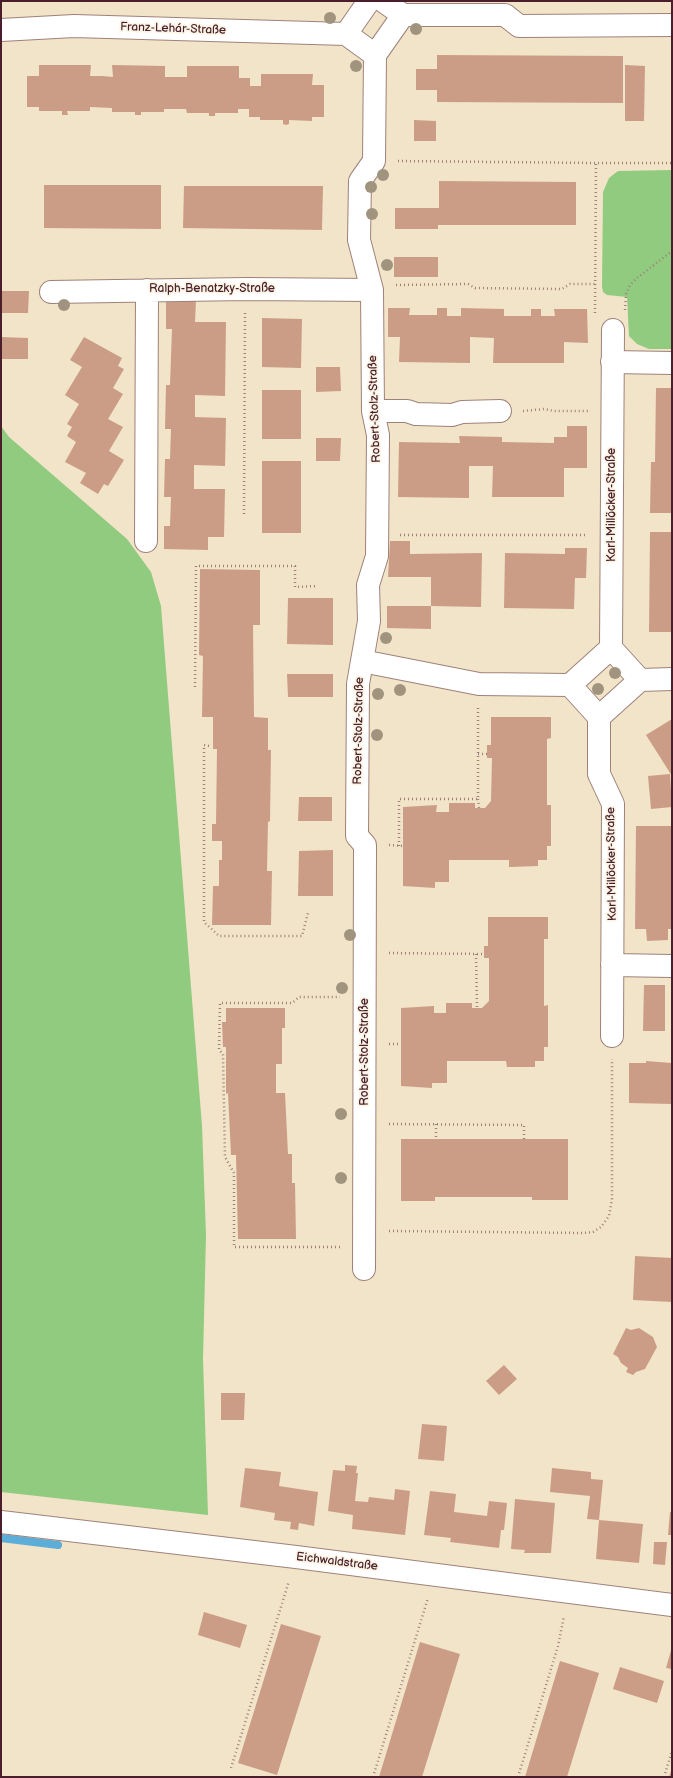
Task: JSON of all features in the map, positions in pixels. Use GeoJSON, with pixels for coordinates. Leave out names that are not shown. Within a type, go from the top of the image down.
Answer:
{"type":"FeatureCollection","features":[{"type":"Feature","properties":{"kind":"street"},"geometry":{"type":"LineString","coordinates":[[369,1],[346,34],[375,55]]}},
{"type":"Feature","properties":{"kind":"street"},"geometry":{"type":"LineString","coordinates":[[382,1],[403,15],[505,15],[519,26],[672,25]]}},
{"type":"Feature","properties":{"kind":"street"},"geometry":{"type":"LineString","coordinates":[[374,161],[375,55],[403,15]]}},
{"type":"Feature","properties":{"kind":"street","name":"Franz-Lehár-Straße"},"geometry":{"type":"LineString","coordinates":[[1,30],[74,26],[346,34]]}},
{"type":"Feature","properties":{"kind":"street","name":"Robert-Stolz-Straße"},"geometry":{"type":"LineString","coordinates":[[364,1269],[365,845],[357,836],[358,684],[369,621],[368,585],[377,556],[378,435],[373,411],[372,290],[359,240],[360,181],[374,161]]}},
{"type":"Feature","properties":{"kind":"street","name":"Ralph-Benatzky-Straße"},"geometry":{"type":"LineString","coordinates":[[51,292],[246,289],[372,290]]}},
{"type":"Feature","properties":{"kind":"street"},"geometry":{"type":"LineString","coordinates":[[146,541],[147,290]]}},
{"type":"Feature","properties":{"kind":"street","name":"Karl-Millöcker-Straße"},"geometry":{"type":"LineString","coordinates":[[611,648],[613,330]]}},
{"type":"Feature","properties":{"kind":"street"},"geometry":{"type":"LineString","coordinates":[[612,362],[672,363]]}},
{"type":"Feature","properties":{"kind":"street"},"geometry":{"type":"LineString","coordinates":[[373,411],[407,411],[416,414],[452,415],[462,412],[500,411]]}},
{"type":"Feature","properties":{"kind":"street"},"geometry":{"type":"LineString","coordinates":[[362,661],[479,684],[570,685],[611,648],[640,680]]}},
{"type":"Feature","properties":{"kind":"street"},"geometry":{"type":"LineString","coordinates":[[570,685],[599,717],[640,680],[672,679]]}},
{"type":"Feature","properties":{"kind":"street","name":"Karl-Millöcker-Straße"},"geometry":{"type":"LineString","coordinates":[[599,717],[599,774],[613,804],[612,1036]]}},
{"type":"Feature","properties":{"kind":"street"},"geometry":{"type":"LineString","coordinates":[[612,965],[672,966]]}},
{"type":"Feature","properties":{"kind":"street","name":"Eichwaldstraße"},"geometry":{"type":"LineString","coordinates":[[1,1522],[296,1557],[672,1605]]}},
{"type":"Feature","properties":{"kind":"path"},"geometry":{"type":"LineString","coordinates":[[374,161],[672,163]]}},
{"type":"Feature","properties":{"kind":"path"},"geometry":{"type":"LineString","coordinates":[[596,163],[595,321],[613,330],[625,318],[626,294],[630,285],[672,251]]}},
{"type":"Feature","properties":{"kind":"path"},"geometry":{"type":"LineString","coordinates":[[372,290],[389,285],[468,284],[475,288],[562,289],[570,284],[595,284]]}},
{"type":"Feature","properties":{"kind":"path"},"geometry":{"type":"LineString","coordinates":[[244,514],[246,289]]}},
{"type":"Feature","properties":{"kind":"path"},"geometry":{"type":"LineString","coordinates":[[500,411],[523,411],[544,408],[554,411],[612,411]]}},
{"type":"Feature","properties":{"kind":"path"},"geometry":{"type":"LineString","coordinates":[[377,535],[612,535]]}},
{"type":"Feature","properties":{"kind":"path"},"geometry":{"type":"LineString","coordinates":[[195,687],[196,566],[295,566],[295,587],[318,586]]}},
{"type":"Feature","properties":{"kind":"path"},"geometry":{"type":"LineString","coordinates":[[478,808],[479,684]]}},
{"type":"Feature","properties":{"kind":"path"},"geometry":{"type":"LineString","coordinates":[[209,746],[204,745],[204,922],[218,936],[302,936],[308,913]]}},
{"type":"Feature","properties":{"kind":"path"},"geometry":{"type":"LineString","coordinates":[[478,754],[487,754]]}},
{"type":"Feature","properties":{"kind":"path"},"geometry":{"type":"LineString","coordinates":[[399,846],[399,799],[478,798]]}},
{"type":"Feature","properties":{"kind":"path"},"geometry":{"type":"LineString","coordinates":[[365,952],[484,954]]}},
{"type":"Feature","properties":{"kind":"path"},"geometry":{"type":"LineString","coordinates":[[476,954],[477,1008]]}},
{"type":"Feature","properties":{"kind":"path"},"geometry":{"type":"LineString","coordinates":[[365,996],[299,997],[292,1003],[220,1003],[219,1050],[223,1054],[224,1157],[234,1173],[234,1247],[364,1239],[593,1232],[601,1227],[609,1216],[612,1199],[612,1036]]}},
{"type":"Feature","properties":{"kind":"path"},"geometry":{"type":"LineString","coordinates":[[364,1124],[524,1125],[524,1139]]}},
{"type":"Feature","properties":{"kind":"path"},"geometry":{"type":"LineString","coordinates":[[436,1124],[436,1139]]}},
{"type":"Feature","properties":{"kind":"path"},"geometry":{"type":"LineString","coordinates":[[231,1768],[290,1578]]}},
{"type":"Feature","properties":{"kind":"path"},"geometry":{"type":"LineString","coordinates":[[373,1777],[428,1596]]}},
{"type":"Feature","properties":{"kind":"path"},"geometry":{"type":"LineString","coordinates":[[518,1777],[558,1646],[565,1613]]}},
{"type":"Feature","properties":{"kind":"path"},"geometry":{"type":"LineString","coordinates":[[664,1777],[672,1751]]}},
{"type":"Feature","properties":{"kind":"green space"},"geometry":{"type":"Polygon","coordinates":[[[672,170],[672,349],[649,349],[637,344],[629,336],[627,297],[607,295],[603,292],[603,192],[609,178],[618,171],[672,170]]]}},
{"type":"Feature","properties":{"kind":"green space"},"geometry":{"type":"Polygon","coordinates":[[[1,426],[9,437],[127,539],[151,572],[161,606],[202,1126],[206,1235],[203,1359],[208,1515],[1,1492],[1,426]]]}},
{"type":"Feature","properties":{"kind":"building"},"geometry":{"type":"Polygon","coordinates":[[[437,55],[623,56],[623,103],[437,102],[437,90],[416,90],[416,69],[437,69],[437,55]]]}},
{"type":"Feature","properties":{"kind":"building"},"geometry":{"type":"Polygon","coordinates":[[[39,65],[91,65],[90,76],[113,77],[112,65],[165,66],[165,77],[187,77],[187,66],[239,66],[239,78],[250,78],[250,86],[261,86],[261,74],[313,74],[312,85],[324,85],[324,117],[312,117],[312,121],[289,120],[289,124],[286,125],[283,124],[283,120],[260,120],[260,117],[249,117],[249,109],[238,109],[238,113],[215,113],[215,116],[209,116],[209,113],[187,113],[186,109],[164,109],[164,112],[141,112],[141,115],[135,115],[135,112],[112,112],[112,108],[90,107],[90,111],[67,111],[68,115],[62,115],[62,111],[39,111],[39,107],[27,107],[27,76],[39,76],[39,65]]]}},
{"type":"Feature","properties":{"kind":"building"},"geometry":{"type":"Polygon","coordinates":[[[625,65],[645,66],[644,121],[625,121],[625,65]]]}},
{"type":"Feature","properties":{"kind":"building"},"geometry":{"type":"Polygon","coordinates":[[[414,120],[436,121],[436,141],[414,141],[414,120]]]}},
{"type":"Feature","properties":{"kind":"building"},"geometry":{"type":"Polygon","coordinates":[[[439,181],[576,182],[576,225],[438,225],[438,229],[395,229],[395,208],[439,208],[439,181]]]}},
{"type":"Feature","properties":{"kind":"building"},"geometry":{"type":"Polygon","coordinates":[[[44,185],[161,185],[161,229],[44,228],[44,185]]]}},
{"type":"Feature","properties":{"kind":"building"},"geometry":{"type":"Polygon","coordinates":[[[184,186],[323,186],[322,230],[183,228],[184,186]]]}},
{"type":"Feature","properties":{"kind":"building"},"geometry":{"type":"Polygon","coordinates":[[[394,257],[438,257],[438,277],[394,277],[394,257]]]}},
{"type":"Feature","properties":{"kind":"building"},"geometry":{"type":"Polygon","coordinates":[[[1,291],[29,291],[28,313],[1,313],[1,291]]]}},
{"type":"Feature","properties":{"kind":"building"},"geometry":{"type":"Polygon","coordinates":[[[166,299],[196,300],[195,322],[226,322],[225,396],[195,395],[195,417],[226,418],[225,466],[194,465],[194,489],[225,489],[224,537],[208,537],[208,550],[164,549],[164,526],[170,526],[171,497],[164,497],[165,459],[170,459],[171,429],[165,429],[166,385],[170,385],[172,329],[166,329],[166,299]]]}},
{"type":"Feature","properties":{"kind":"building"},"geometry":{"type":"Polygon","coordinates":[[[388,308],[410,308],[409,315],[437,315],[437,308],[447,308],[447,316],[461,316],[461,308],[504,309],[504,316],[531,316],[531,309],[541,309],[541,316],[555,316],[554,309],[587,309],[588,343],[564,342],[564,363],[493,363],[494,338],[470,337],[470,363],[399,362],[400,337],[388,337],[388,308]]]}},
{"type":"Feature","properties":{"kind":"building"},"geometry":{"type":"Polygon","coordinates":[[[262,318],[302,319],[301,368],[262,367],[262,318]]]}},
{"type":"Feature","properties":{"kind":"building"},"geometry":{"type":"Polygon","coordinates":[[[1,337],[28,338],[28,359],[1,359],[1,337]]]}},
{"type":"Feature","properties":{"kind":"building"},"geometry":{"type":"Polygon","coordinates":[[[84,337],[122,358],[118,366],[124,369],[113,388],[123,394],[108,419],[123,427],[109,451],[124,460],[108,486],[104,484],[98,494],[80,483],[86,473],[65,462],[76,442],[67,436],[72,427],[67,424],[79,404],[65,395],[82,367],[70,360],[84,337]]]}},
{"type":"Feature","properties":{"kind":"building"},"geometry":{"type":"Polygon","coordinates":[[[316,367],[340,367],[341,391],[316,392],[316,367]]]}},
{"type":"Feature","properties":{"kind":"building"},"geometry":{"type":"Polygon","coordinates":[[[656,388],[672,388],[672,513],[650,513],[651,462],[655,462],[656,388]]]}},
{"type":"Feature","properties":{"kind":"building"},"geometry":{"type":"Polygon","coordinates":[[[262,390],[301,390],[301,439],[262,439],[262,390]]]}},
{"type":"Feature","properties":{"kind":"building"},"geometry":{"type":"Polygon","coordinates":[[[567,426],[587,426],[587,468],[564,468],[564,497],[492,497],[493,466],[469,466],[469,498],[398,497],[399,442],[460,443],[459,436],[502,437],[502,442],[554,443],[554,437],[567,437],[567,426]]]}},
{"type":"Feature","properties":{"kind":"building"},"geometry":{"type":"Polygon","coordinates":[[[316,438],[341,438],[340,461],[316,461],[316,438]]]}},
{"type":"Feature","properties":{"kind":"building"},"geometry":{"type":"Polygon","coordinates":[[[262,461],[301,461],[301,533],[262,533],[262,461]]]}},
{"type":"Feature","properties":{"kind":"building"},"geometry":{"type":"Polygon","coordinates":[[[650,532],[672,532],[672,632],[649,632],[650,532]]]}},
{"type":"Feature","properties":{"kind":"building"},"geometry":{"type":"Polygon","coordinates":[[[390,541],[410,541],[410,554],[482,553],[481,607],[431,606],[431,577],[388,577],[390,541]]]}},
{"type":"Feature","properties":{"kind":"building"},"geometry":{"type":"Polygon","coordinates":[[[565,548],[587,548],[586,578],[575,578],[574,609],[504,608],[505,553],[565,554],[565,548]]]}},
{"type":"Feature","properties":{"kind":"building"},"geometry":{"type":"Polygon","coordinates":[[[200,569],[260,570],[260,625],[253,625],[254,717],[268,718],[268,750],[271,750],[270,821],[268,822],[267,871],[272,871],[271,925],[212,925],[213,886],[219,886],[219,860],[222,860],[222,841],[212,841],[212,824],[216,824],[217,749],[213,749],[213,717],[202,717],[203,656],[199,655],[200,569]]]}},
{"type":"Feature","properties":{"kind":"building"},"geometry":{"type":"Polygon","coordinates":[[[288,598],[333,598],[333,645],[287,644],[288,598]]]}},
{"type":"Feature","properties":{"kind":"building"},"geometry":{"type":"Polygon","coordinates":[[[387,606],[431,606],[431,629],[387,628],[387,606]]]}},
{"type":"Feature","properties":{"kind":"building"},"geometry":{"type":"Polygon","coordinates":[[[287,674],[333,674],[333,697],[288,697],[287,674]]]}},
{"type":"Feature","properties":{"kind":"building"},"geometry":{"type":"Polygon","coordinates":[[[491,717],[551,717],[551,738],[547,739],[547,805],[551,805],[551,846],[547,846],[547,860],[538,860],[538,866],[509,867],[509,860],[449,860],[449,882],[435,882],[435,888],[403,886],[403,807],[437,805],[436,812],[449,812],[449,803],[475,803],[475,808],[485,808],[491,801],[492,758],[487,758],[487,745],[491,745],[491,717]]]}},
{"type":"Feature","properties":{"kind":"building"},"geometry":{"type":"Polygon","coordinates":[[[672,719],[672,776],[646,735],[672,719]]]}},
{"type":"Feature","properties":{"kind":"building"},"geometry":{"type":"Polygon","coordinates":[[[670,774],[672,807],[651,809],[648,776],[670,774]]]}},
{"type":"Feature","properties":{"kind":"building"},"geometry":{"type":"Polygon","coordinates":[[[299,797],[332,797],[332,821],[298,821],[299,797]]]}},
{"type":"Feature","properties":{"kind":"building"},"geometry":{"type":"Polygon","coordinates":[[[636,826],[672,826],[672,929],[668,929],[668,940],[647,941],[646,929],[635,929],[636,826]]]}},
{"type":"Feature","properties":{"kind":"building"},"geometry":{"type":"Polygon","coordinates":[[[333,850],[333,896],[298,896],[299,851],[333,850]]]}},
{"type":"Feature","properties":{"kind":"building"},"geometry":{"type":"Polygon","coordinates":[[[488,917],[548,917],[548,939],[544,939],[544,1006],[548,1005],[548,1047],[544,1047],[544,1061],[535,1061],[535,1067],[507,1067],[506,1061],[447,1061],[447,1083],[432,1083],[432,1088],[401,1086],[401,1008],[434,1006],[434,1013],[446,1013],[446,1003],[472,1003],[472,1008],[482,1008],[489,1001],[489,958],[484,958],[484,946],[488,946],[488,917]]]}},
{"type":"Feature","properties":{"kind":"building"},"geometry":{"type":"Polygon","coordinates":[[[644,985],[665,985],[665,1031],[643,1031],[644,985]]]}},
{"type":"Feature","properties":{"kind":"building"},"geometry":{"type":"Polygon","coordinates":[[[226,1008],[285,1008],[285,1028],[282,1028],[282,1064],[276,1064],[276,1093],[285,1093],[288,1154],[292,1154],[292,1183],[295,1183],[296,1239],[238,1239],[236,1155],[231,1155],[228,1093],[226,1094],[226,1047],[223,1047],[222,1022],[226,1022],[226,1008]]]}},
{"type":"Feature","properties":{"kind":"building"},"geometry":{"type":"Polygon","coordinates":[[[646,1061],[672,1063],[672,1104],[629,1103],[629,1063],[646,1063],[646,1061]]]}},
{"type":"Feature","properties":{"kind":"building"},"geometry":{"type":"Polygon","coordinates":[[[401,1139],[568,1139],[568,1200],[532,1200],[532,1197],[435,1197],[435,1201],[401,1201],[401,1139]]]}},
{"type":"Feature","properties":{"kind":"building"},"geometry":{"type":"Polygon","coordinates":[[[635,1256],[672,1258],[672,1302],[633,1300],[635,1256]]]}},
{"type":"Feature","properties":{"kind":"building"},"geometry":{"type":"Polygon","coordinates":[[[626,1328],[631,1330],[639,1328],[653,1337],[657,1347],[645,1369],[636,1372],[633,1375],[626,1372],[628,1368],[621,1363],[618,1357],[613,1354],[626,1328]]]}},
{"type":"Feature","properties":{"kind":"building"},"geometry":{"type":"Polygon","coordinates":[[[504,1365],[517,1379],[499,1395],[486,1381],[504,1365]]]}},
{"type":"Feature","properties":{"kind":"building"},"geometry":{"type":"Polygon","coordinates":[[[221,1393],[245,1393],[244,1420],[221,1420],[221,1393]]]}},
{"type":"Feature","properties":{"kind":"building"},"geometry":{"type":"Polygon","coordinates":[[[422,1424],[447,1426],[444,1461],[418,1459],[422,1424]]]}},
{"type":"Feature","properties":{"kind":"building"},"geometry":{"type":"Polygon","coordinates":[[[345,1465],[357,1466],[356,1473],[358,1473],[355,1501],[368,1502],[369,1497],[394,1500],[395,1489],[410,1491],[405,1535],[352,1529],[353,1515],[328,1511],[333,1470],[345,1471],[345,1465]]]}},
{"type":"Feature","properties":{"kind":"building"},"geometry":{"type":"Polygon","coordinates":[[[245,1468],[281,1472],[279,1486],[318,1492],[314,1526],[299,1523],[298,1530],[290,1529],[291,1522],[274,1520],[275,1513],[240,1507],[245,1468]]]}},
{"type":"Feature","properties":{"kind":"building"},"geometry":{"type":"Polygon","coordinates":[[[552,1468],[591,1472],[591,1479],[603,1480],[599,1520],[587,1519],[590,1496],[550,1492],[552,1468]]]}},
{"type":"Feature","properties":{"kind":"building"},"geometry":{"type":"Polygon","coordinates":[[[430,1491],[456,1494],[454,1512],[487,1516],[489,1501],[507,1503],[504,1530],[501,1530],[499,1548],[450,1542],[451,1538],[424,1535],[430,1491]]]}},
{"type":"Feature","properties":{"kind":"building"},"geometry":{"type":"Polygon","coordinates":[[[515,1499],[555,1503],[551,1553],[524,1553],[525,1550],[511,1549],[515,1499]]]}},
{"type":"Feature","properties":{"kind":"building"},"geometry":{"type":"Polygon","coordinates":[[[670,1512],[672,1512],[672,1535],[668,1535],[670,1512]]]}},
{"type":"Feature","properties":{"kind":"building"},"geometry":{"type":"Polygon","coordinates":[[[599,1520],[643,1524],[639,1563],[596,1559],[599,1520]]]}},
{"type":"Feature","properties":{"kind":"building"},"geometry":{"type":"Polygon","coordinates":[[[654,1542],[667,1542],[665,1565],[653,1564],[654,1542]]]}},
{"type":"Feature","properties":{"kind":"building"},"geometry":{"type":"Polygon","coordinates":[[[204,1612],[247,1625],[240,1648],[198,1635],[204,1612]]]}},
{"type":"Feature","properties":{"kind":"building"},"geometry":{"type":"Polygon","coordinates":[[[281,1624],[321,1636],[277,1775],[238,1763],[281,1624]]]}},
{"type":"Feature","properties":{"kind":"building"},"geometry":{"type":"Polygon","coordinates":[[[420,1642],[460,1654],[422,1777],[379,1777],[420,1642]]]}},
{"type":"Feature","properties":{"kind":"building"},"geometry":{"type":"Polygon","coordinates":[[[672,1647],[672,1669],[666,1668],[672,1647]]]}},
{"type":"Feature","properties":{"kind":"building"},"geometry":{"type":"Polygon","coordinates":[[[560,1661],[599,1673],[567,1777],[525,1777],[560,1661]]]}},
{"type":"Feature","properties":{"kind":"building"},"geometry":{"type":"Polygon","coordinates":[[[620,1667],[664,1681],[657,1703],[613,1689],[620,1667]]]}},
{"type":"Feature","properties":{"kind":"building"},"geometry":{"type":"Polygon","coordinates":[[[672,1768],[672,1777],[669,1777],[672,1768]]]}},
{"type":"Feature","properties":{"kind":"waterway"},"geometry":{"type":"LineString","coordinates":[[1,1538],[58,1545]]}}]}
